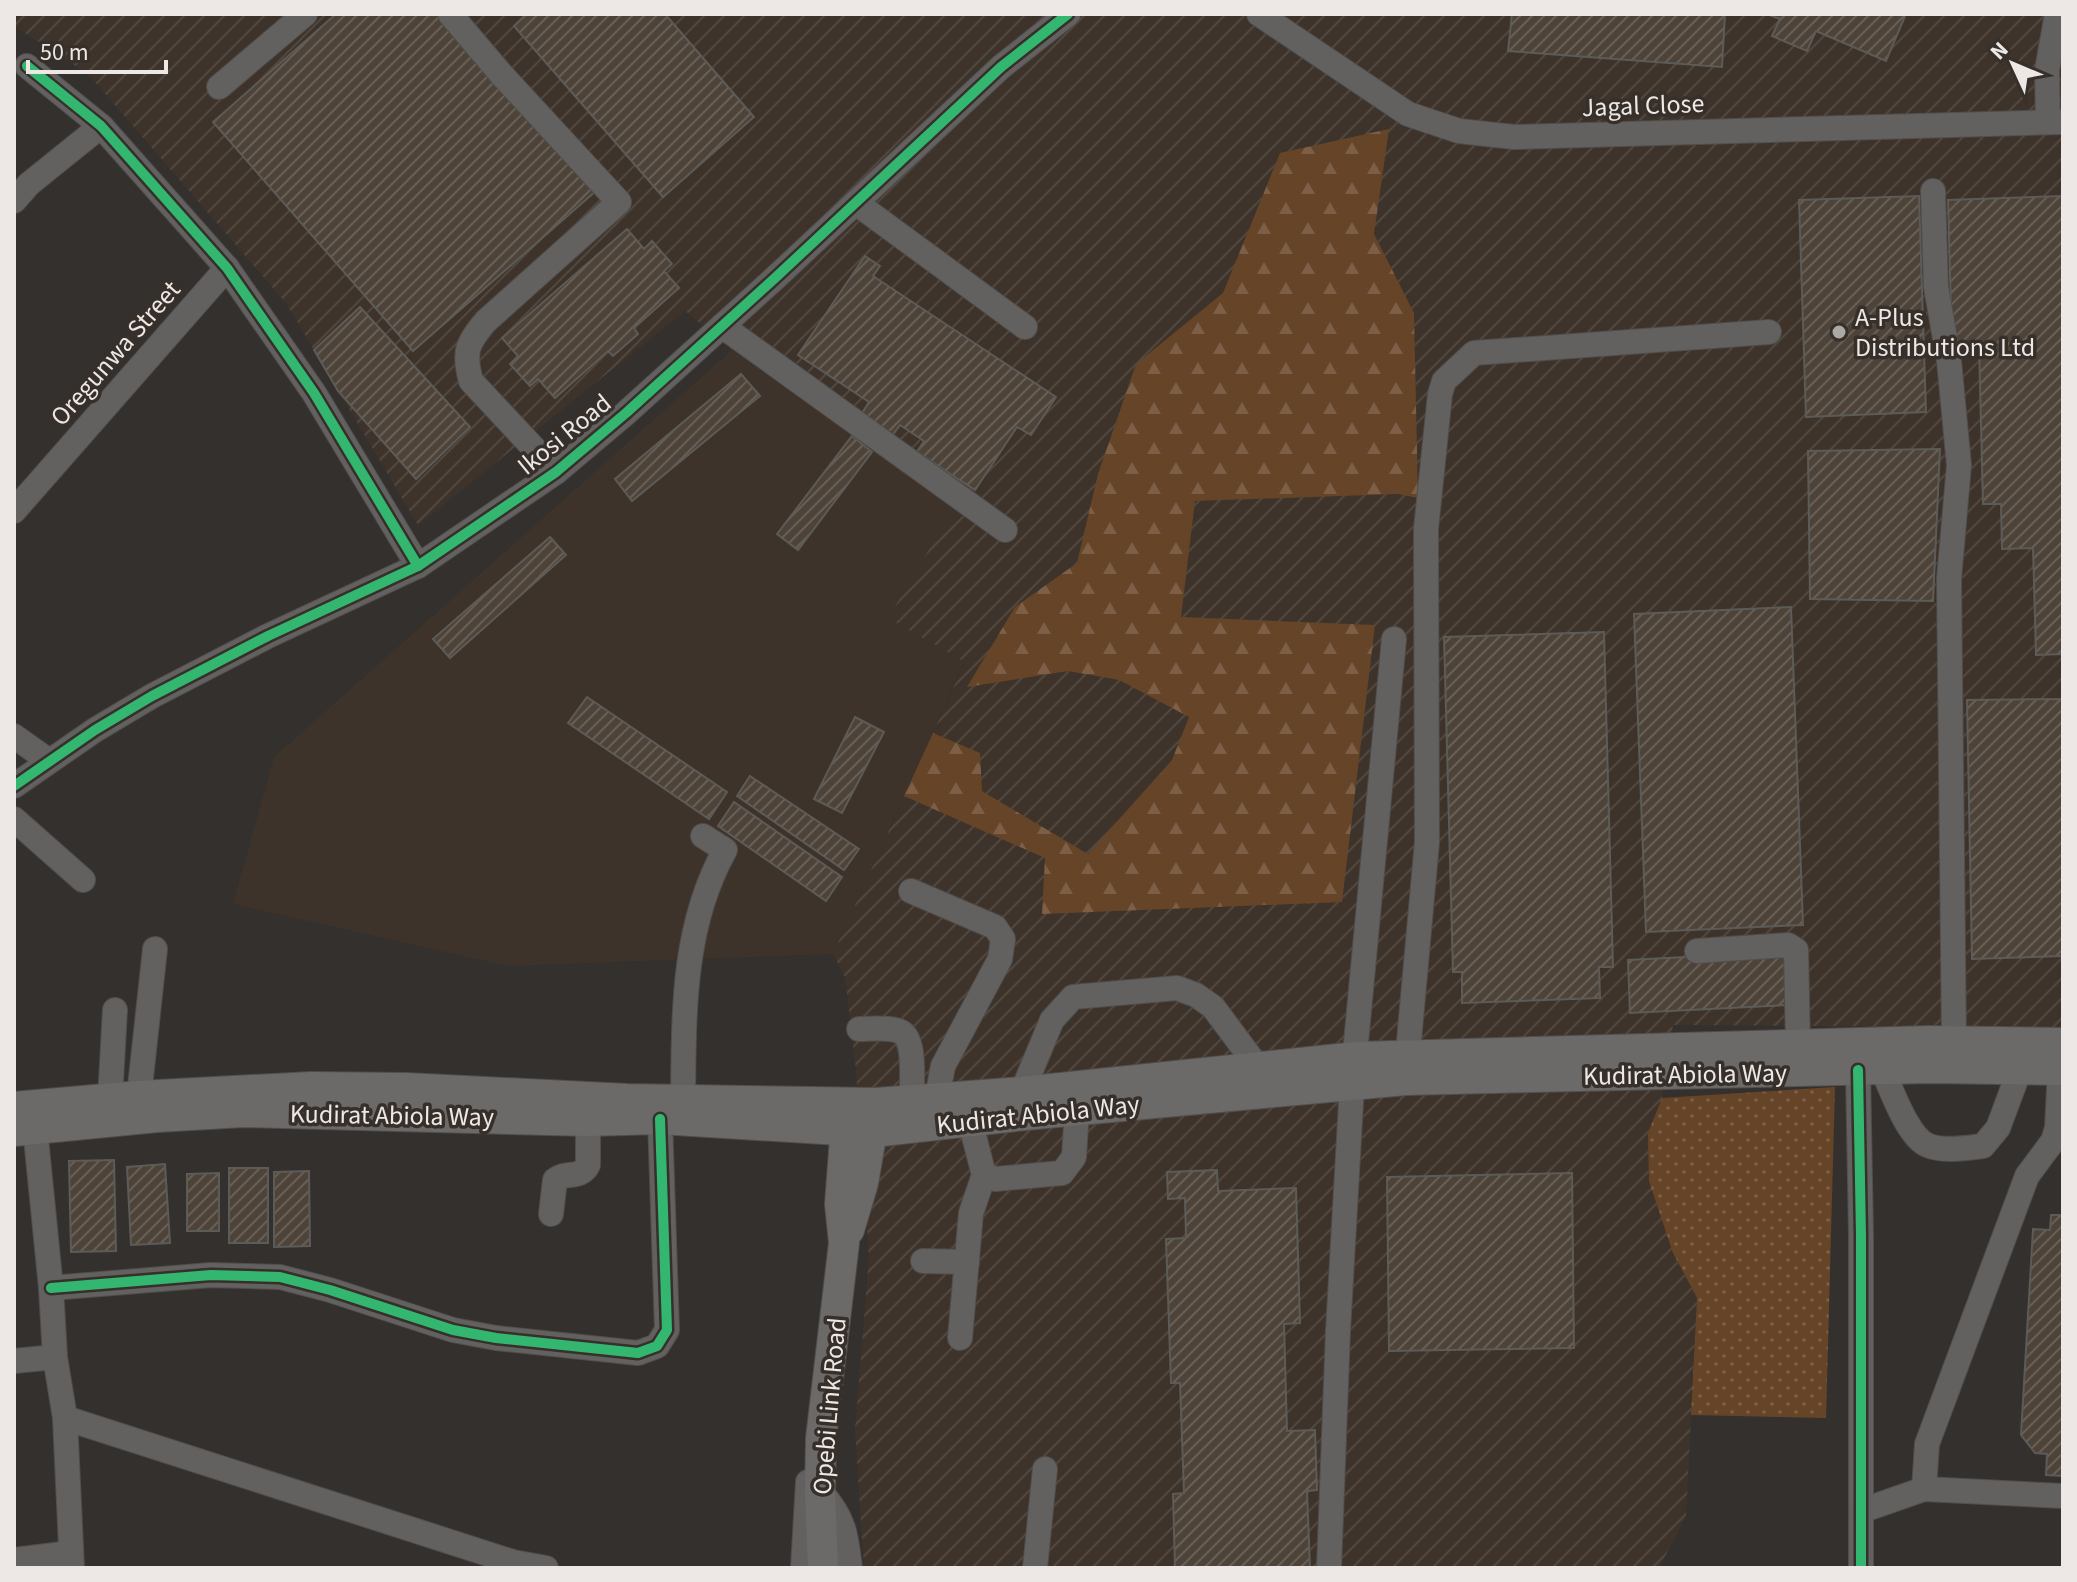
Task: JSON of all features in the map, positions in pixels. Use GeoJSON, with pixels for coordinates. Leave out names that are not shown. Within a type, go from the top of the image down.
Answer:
{"type":"FeatureCollection","features":[{"type":"Feature","properties":{"kind":"main road","name":"Kudirat Abiola Way"},"geometry":{"type":"LineString","coordinates":[[21,1122],[243,1112],[588,1121],[861,1117],[970,1121],[1077,1110],[1354,1071],[1798,1045],[1954,1042],[2062,1061]]}},
{"type":"Feature","properties":{"kind":"main road","name":"Kudirat Abiola Way"},"geometry":{"type":"LineString","coordinates":[[1406,1068],[2020,1069],[2062,1061]]}},
{"type":"Feature","properties":{"kind":"main road","name":"Kudirat Abiola Way"},"geometry":{"type":"LineString","coordinates":[[21,1122],[125,1098],[311,1087],[683,1100],[861,1117],[924,1099],[1022,1092],[1257,1066],[1354,1071]]}},
{"type":"Feature","properties":{"kind":"main road","name":"Opebi Link Road"},"geometry":{"type":"LineString","coordinates":[[823,1568],[821,1438],[844,1243],[840,1204],[861,1117]]}},
{"type":"Feature","properties":{"kind":"street"},"geometry":{"type":"LineString","coordinates":[[219,87],[305,14]]}},
{"type":"Feature","properties":{"kind":"street"},"geometry":{"type":"LineString","coordinates":[[450,14],[511,86],[619,202],[486,321],[470,339],[466,361],[471,381],[556,472]]}},
{"type":"Feature","properties":{"kind":"street","name":"Ikosi Road"},"geometry":{"type":"LineString","coordinates":[[14,786],[95,730],[152,696],[268,636],[418,566],[556,472],[722,326],[1001,67],[1068,14]]}},
{"type":"Feature","properties":{"kind":"street","name":"Jagal Close"},"geometry":{"type":"LineString","coordinates":[[1259,14],[1408,114],[1459,131],[1514,137],[2056,122]]}},
{"type":"Feature","properties":{"kind":"street"},"geometry":{"type":"LineString","coordinates":[[2056,122],[2047,70],[2057,14]]}},
{"type":"Feature","properties":{"kind":"street"},"geometry":{"type":"LineString","coordinates":[[27,66],[101,126],[227,268],[314,393],[418,566]]}},
{"type":"Feature","properties":{"kind":"street"},"geometry":{"type":"LineString","coordinates":[[14,201],[29,184],[101,126]]}},
{"type":"Feature","properties":{"kind":"street"},"geometry":{"type":"LineString","coordinates":[[1933,191],[1936,287],[1949,361],[1959,465],[1949,579],[1954,1042]]}},
{"type":"Feature","properties":{"kind":"street"},"geometry":{"type":"LineString","coordinates":[[856,203],[1025,327]]}},
{"type":"Feature","properties":{"kind":"street","name":"Oregunwa Street"},"geometry":{"type":"LineString","coordinates":[[14,511],[227,268]]}},
{"type":"Feature","properties":{"kind":"street"},"geometry":{"type":"LineString","coordinates":[[722,326],[1005,530]]}},
{"type":"Feature","properties":{"kind":"street"},"geometry":{"type":"LineString","coordinates":[[1406,1068],[1427,842],[1426,529],[1440,394],[1444,381],[1474,353],[1769,332]]}},
{"type":"Feature","properties":{"kind":"street"},"geometry":{"type":"LineString","coordinates":[[1329,1568],[1338,1331],[1354,1071],[1394,639]]}},
{"type":"Feature","properties":{"kind":"street"},"geometry":{"type":"LineString","coordinates":[[14,736],[49,761]]}},
{"type":"Feature","properties":{"kind":"street"},"geometry":{"type":"LineString","coordinates":[[14,819],[83,880]]}},
{"type":"Feature","properties":{"kind":"street"},"geometry":{"type":"LineString","coordinates":[[683,1100],[689,958],[706,893],[725,850],[703,836]]}},
{"type":"Feature","properties":{"kind":"street"},"geometry":{"type":"LineString","coordinates":[[911,891],[995,927],[1003,939],[1000,959],[924,1099]]}},
{"type":"Feature","properties":{"kind":"street"},"geometry":{"type":"LineString","coordinates":[[1697,951],[1793,947],[1796,950],[1798,1045]]}},
{"type":"Feature","properties":{"kind":"street"},"geometry":{"type":"LineString","coordinates":[[125,1098],[155,949]]}},
{"type":"Feature","properties":{"kind":"street"},"geometry":{"type":"LineString","coordinates":[[1022,1092],[1052,1020],[1073,997],[1177,988],[1196,995],[1213,1007],[1257,1066]]}},
{"type":"Feature","properties":{"kind":"street"},"geometry":{"type":"LineString","coordinates":[[115,1010],[125,1098]]}},
{"type":"Feature","properties":{"kind":"street"},"geometry":{"type":"LineString","coordinates":[[859,1029],[899,1031],[908,1038],[924,1099]]}},
{"type":"Feature","properties":{"kind":"street"},"geometry":{"type":"LineString","coordinates":[[1924,1489],[1927,1444],[2027,1176],[2060,1128],[2062,1061]]}},
{"type":"Feature","properties":{"kind":"street"},"geometry":{"type":"LineString","coordinates":[[1870,1069],[1927,1145],[1963,1149],[1983,1146],[1998,1128],[2020,1069]]}},
{"type":"Feature","properties":{"kind":"street"},"geometry":{"type":"LineString","coordinates":[[1861,1568],[1861,1236],[1870,1069]]}},
{"type":"Feature","properties":{"kind":"street"},"geometry":{"type":"LineString","coordinates":[[984,1175],[995,1179],[1062,1173],[1074,1157],[1077,1110]]}},
{"type":"Feature","properties":{"kind":"street"},"geometry":{"type":"LineString","coordinates":[[51,1288],[211,1275],[280,1277],[453,1330],[540,1344],[638,1353],[657,1346],[667,1330],[660,1119]]}},
{"type":"Feature","properties":{"kind":"street"},"geometry":{"type":"LineString","coordinates":[[551,1214],[555,1180],[580,1173],[588,1165],[588,1121]]}},
{"type":"Feature","properties":{"kind":"street"},"geometry":{"type":"LineString","coordinates":[[960,1338],[971,1213],[984,1175],[970,1121]]}},
{"type":"Feature","properties":{"kind":"street"},"geometry":{"type":"LineString","coordinates":[[14,1560],[72,1561],[65,1418],[55,1357],[51,1288],[21,1122]]}},
{"type":"Feature","properties":{"kind":"street"},"geometry":{"type":"LineString","coordinates":[[923,1261],[967,1262]]}},
{"type":"Feature","properties":{"kind":"street"},"geometry":{"type":"LineString","coordinates":[[14,1361],[55,1357]]}},
{"type":"Feature","properties":{"kind":"street"},"geometry":{"type":"LineString","coordinates":[[65,1418],[513,1562],[546,1568]]}},
{"type":"Feature","properties":{"kind":"street"},"geometry":{"type":"LineString","coordinates":[[803,1568],[808,1480],[821,1438]]}},
{"type":"Feature","properties":{"kind":"street"},"geometry":{"type":"LineString","coordinates":[[1035,1568],[1045,1469]]}},
{"type":"Feature","properties":{"kind":"street"},"geometry":{"type":"LineString","coordinates":[[1861,1511],[1924,1489],[2063,1496]]}},
{"type":"Feature","properties":{"kind":"street"},"geometry":{"type":"LineString","coordinates":[[820,1491],[837,1510],[842,1521],[850,1568]]}},
{"type":"Feature","properties":{"kind":"shaded area"},"geometry":{"type":"Polygon","coordinates":[[[14,14],[2063,14],[2063,1028],[1673,1025],[1662,1098],[1648,1133],[1673,1253],[1697,1299],[1686,1517],[1659,1568],[864,1568],[855,1430],[869,1257],[856,1071],[845,977],[833,954],[965,662],[888,618],[957,503],[732,350],[685,311],[418,525],[286,303],[88,74],[14,26],[14,14]]]}},
{"type":"Feature","properties":{"kind":"shaded area"},"geometry":{"type":"Polygon","coordinates":[[[732,350],[957,504],[965,661],[833,954],[508,966],[233,904],[274,757],[732,350]]]}},
{"type":"Feature","properties":{"kind":"green space"},"geometry":{"type":"Polygon","coordinates":[[[1389,129],[1374,234],[1414,313],[1418,498],[1398,494],[1195,501],[1181,617],[1375,625],[1342,902],[1042,914],[1045,858],[904,796],[933,733],[980,753],[982,791],[1088,854],[1172,760],[1189,717],[1119,680],[1068,671],[967,687],[1015,607],[1077,563],[1098,474],[1136,364],[1223,293],[1280,153],[1389,129]]]}},
{"type":"Feature","properties":{"kind":"green space"},"geometry":{"type":"Polygon","coordinates":[[[1835,1087],[1826,1418],[1691,1415],[1697,1298],[1673,1253],[1649,1181],[1648,1133],[1662,1098],[1835,1087]]]}},
{"type":"Feature","properties":{"kind":"building"},"geometry":{"type":"Polygon","coordinates":[[[336,14],[441,14],[596,191],[413,351],[213,122],[336,14]]]}},
{"type":"Feature","properties":{"kind":"building"},"geometry":{"type":"Polygon","coordinates":[[[527,14],[665,14],[754,117],[663,197],[514,26],[527,14]]]}},
{"type":"Feature","properties":{"kind":"building"},"geometry":{"type":"Polygon","coordinates":[[[1512,14],[1725,14],[1722,67],[1508,51],[1512,14]]]}},
{"type":"Feature","properties":{"kind":"building"},"geometry":{"type":"Polygon","coordinates":[[[1767,14],[1906,14],[1886,61],[1816,31],[1807,51],[1772,36],[1780,19],[1767,14]]]}},
{"type":"Feature","properties":{"kind":"building"},"geometry":{"type":"Polygon","coordinates":[[[1919,196],[1926,412],[1806,417],[1799,200],[1919,196]]]}},
{"type":"Feature","properties":{"kind":"building"},"geometry":{"type":"Polygon","coordinates":[[[2063,196],[2063,654],[2036,655],[2033,548],[2002,549],[2001,504],[1983,504],[1979,345],[1952,346],[1948,200],[2063,196]]]}},
{"type":"Feature","properties":{"kind":"building"},"geometry":{"type":"Polygon","coordinates":[[[627,229],[644,249],[652,241],[672,264],[664,271],[679,288],[634,328],[638,334],[613,356],[608,351],[555,398],[538,379],[530,386],[510,364],[518,356],[502,338],[627,229]]]}},
{"type":"Feature","properties":{"kind":"building"},"geometry":{"type":"Polygon","coordinates":[[[865,256],[880,266],[873,276],[1056,397],[1031,435],[1017,427],[975,490],[917,452],[924,441],[900,425],[892,436],[861,415],[869,402],[798,355],[865,256]]]}},
{"type":"Feature","properties":{"kind":"building"},"geometry":{"type":"Polygon","coordinates":[[[360,307],[470,427],[416,479],[338,391],[314,350],[360,307]]]}},
{"type":"Feature","properties":{"kind":"building"},"geometry":{"type":"Polygon","coordinates":[[[741,374],[760,396],[632,501],[615,479],[741,374]]]}},
{"type":"Feature","properties":{"kind":"building"},"geometry":{"type":"Polygon","coordinates":[[[852,436],[872,452],[798,550],[777,534],[852,436]]]}},
{"type":"Feature","properties":{"kind":"building"},"geometry":{"type":"Polygon","coordinates":[[[1940,449],[1933,601],[1810,599],[1808,451],[1940,449]]]}},
{"type":"Feature","properties":{"kind":"building"},"geometry":{"type":"Polygon","coordinates":[[[550,537],[566,555],[450,658],[433,639],[550,537]]]}},
{"type":"Feature","properties":{"kind":"building"},"geometry":{"type":"Polygon","coordinates":[[[1791,607],[1803,925],[1646,932],[1634,614],[1791,607]]]}},
{"type":"Feature","properties":{"kind":"building"},"geometry":{"type":"Polygon","coordinates":[[[1604,632],[1613,967],[1599,967],[1600,998],[1462,1003],[1462,972],[1453,972],[1444,637],[1604,632]]]}},
{"type":"Feature","properties":{"kind":"building"},"geometry":{"type":"Polygon","coordinates":[[[587,697],[727,792],[709,819],[568,723],[587,697]]]}},
{"type":"Feature","properties":{"kind":"building"},"geometry":{"type":"Polygon","coordinates":[[[2063,699],[2063,956],[1972,959],[1967,700],[2063,699]]]}},
{"type":"Feature","properties":{"kind":"building"},"geometry":{"type":"Polygon","coordinates":[[[855,717],[884,732],[842,813],[814,799],[855,717]]]}},
{"type":"Feature","properties":{"kind":"building"},"geometry":{"type":"Polygon","coordinates":[[[750,776],[859,849],[844,870],[737,796],[750,776]]]}},
{"type":"Feature","properties":{"kind":"building"},"geometry":{"type":"Polygon","coordinates":[[[734,802],[842,877],[826,901],[718,826],[734,802]]]}},
{"type":"Feature","properties":{"kind":"building"},"geometry":{"type":"Polygon","coordinates":[[[1786,952],[1788,1005],[1630,1013],[1628,960],[1786,952]]]}},
{"type":"Feature","properties":{"kind":"building"},"geometry":{"type":"Polygon","coordinates":[[[114,1160],[116,1251],[71,1252],[69,1161],[114,1160]]]}},
{"type":"Feature","properties":{"kind":"building"},"geometry":{"type":"Polygon","coordinates":[[[165,1164],[170,1243],[131,1245],[127,1167],[165,1164]]]}},
{"type":"Feature","properties":{"kind":"building"},"geometry":{"type":"Polygon","coordinates":[[[229,1168],[268,1168],[268,1243],[229,1243],[229,1168]]]}},
{"type":"Feature","properties":{"kind":"building"},"geometry":{"type":"Polygon","coordinates":[[[1217,1170],[1218,1191],[1296,1188],[1300,1323],[1284,1324],[1287,1431],[1315,1430],[1317,1490],[1307,1491],[1310,1568],[1175,1568],[1173,1494],[1184,1493],[1180,1383],[1171,1383],[1166,1239],[1186,1238],[1185,1198],[1168,1199],[1167,1172],[1217,1170]]]}},
{"type":"Feature","properties":{"kind":"building"},"geometry":{"type":"Polygon","coordinates":[[[309,1171],[310,1246],[274,1247],[274,1172],[309,1171]]]}},
{"type":"Feature","properties":{"kind":"building"},"geometry":{"type":"Polygon","coordinates":[[[219,1173],[219,1231],[187,1231],[187,1174],[219,1173]]]}},
{"type":"Feature","properties":{"kind":"building"},"geometry":{"type":"Polygon","coordinates":[[[1572,1173],[1574,1348],[1389,1351],[1387,1177],[1572,1173]]]}},
{"type":"Feature","properties":{"kind":"building"},"geometry":{"type":"Polygon","coordinates":[[[2051,1215],[2063,1215],[2063,1476],[2046,1475],[2047,1454],[2035,1453],[2021,1435],[2033,1229],[2050,1230],[2051,1215]]]}},
{"type":"Feature","properties":{"kind":"cycle path"},"geometry":{"type":"LineString","coordinates":[[14,786],[95,730],[152,696],[268,636],[418,566],[556,472],[775,278],[1001,67],[1068,14]]}},
{"type":"Feature","properties":{"kind":"cycle path"},"geometry":{"type":"LineString","coordinates":[[27,66],[101,126],[227,268],[314,393],[418,566]]}},
{"type":"Feature","properties":{"kind":"cycle path"},"geometry":{"type":"LineString","coordinates":[[1858,1070],[1861,1568]]}},
{"type":"Feature","properties":{"kind":"cycle path"},"geometry":{"type":"LineString","coordinates":[[51,1288],[211,1275],[280,1277],[453,1330],[496,1338],[638,1353],[657,1346],[667,1330],[660,1119]]}},
{"type":"Feature","properties":{"kind":"place","name":"A-Plus Distributions Ltd"},"geometry":{"type":"Point","coordinates":[1839,332]}}]}
